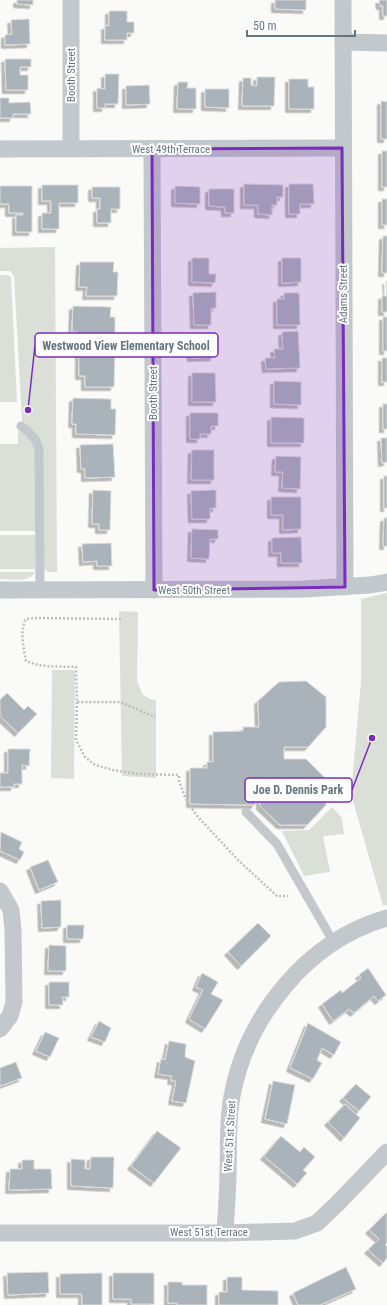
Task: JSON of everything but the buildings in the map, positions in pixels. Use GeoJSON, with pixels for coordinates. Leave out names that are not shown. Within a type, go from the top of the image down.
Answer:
{"type":"FeatureCollection","features":[{"type":"Feature","properties":{"kind":"street","name":"Booth Street"},"geometry":{"type":"LineString","coordinates":[[71,0],[71,149]]}},
{"type":"Feature","properties":{"kind":"street","name":"Adams Street"},"geometry":{"type":"LineString","coordinates":[[343,0],[342,148],[345,587]]}},
{"type":"Feature","properties":{"kind":"street"},"geometry":{"type":"LineString","coordinates":[[343,42],[387,42]]}},
{"type":"Feature","properties":{"kind":"street","name":"West 49th Terrace"},"geometry":{"type":"LineString","coordinates":[[0,149],[342,148]]}},
{"type":"Feature","properties":{"kind":"street","name":"Booth Street"},"geometry":{"type":"LineString","coordinates":[[152,149],[154,590]]}},
{"type":"Feature","properties":{"kind":"street","name":"West 50th Street"},"geometry":{"type":"LineString","coordinates":[[0,590],[304,589],[370,585],[387,582]]}},
{"type":"Feature","properties":{"kind":"street"},"geometry":{"type":"LineString","coordinates":[[0,891],[11,910],[14,964],[14,1002],[10,1016],[0,1029]]}},
{"type":"Feature","properties":{"kind":"street","name":"West 51st Street"},"geometry":{"type":"LineString","coordinates":[[225,1233],[229,1115],[237,1075],[253,1033],[277,995],[308,962],[334,943],[357,929],[377,920],[387,918]]}},
{"type":"Feature","properties":{"kind":"street","name":"West 51st Terrace"},"geometry":{"type":"LineString","coordinates":[[0,1233],[225,1233],[296,1231],[317,1223],[387,1152]]}},
{"type":"Feature","properties":{"kind":"lane"},"geometry":{"type":"LineString","coordinates":[[21,426],[33,436],[39,450],[40,590]]}},
{"type":"Feature","properties":{"kind":"lane"},"geometry":{"type":"LineString","coordinates":[[246,812],[277,844],[334,943]]}},
{"type":"Feature","properties":{"kind":"path"},"geometry":{"type":"LineString","coordinates":[[121,618],[37,618],[26,620],[23,625],[26,661],[44,666],[76,667],[76,740],[84,757],[95,765],[122,772],[179,775],[179,781],[187,802],[202,822],[238,860],[277,896],[288,896]]}},
{"type":"Feature","properties":{"kind":"path"},"geometry":{"type":"LineString","coordinates":[[77,702],[120,702],[155,717]]}},
{"type":"Feature","properties":{"kind":"highlighted area"},"geometry":{"type":"Polygon","coordinates":[[[342,148],[345,587],[154,590],[152,149],[342,148]]]}},
{"type":"Feature","properties":{"kind":"shaded area"},"geometry":{"type":"Polygon","coordinates":[[[55,247],[57,572],[48,572],[43,569],[42,445],[35,432],[22,421],[14,276],[10,271],[0,271],[0,248],[55,247]]]}},
{"type":"Feature","properties":{"kind":"shaded area"},"geometry":{"type":"Polygon","coordinates":[[[0,275],[8,275],[11,277],[17,402],[0,402],[0,275]]]}},
{"type":"Feature","properties":{"kind":"shaded area"},"geometry":{"type":"Polygon","coordinates":[[[18,431],[22,431],[29,438],[35,448],[36,531],[0,531],[0,444],[18,444],[18,431]]]}},
{"type":"Feature","properties":{"kind":"shaded area"},"geometry":{"type":"Polygon","coordinates":[[[0,535],[35,535],[35,569],[0,569],[0,535]]]}},
{"type":"Feature","properties":{"kind":"shaded area"},"geometry":{"type":"Polygon","coordinates":[[[0,572],[35,572],[29,578],[14,580],[0,579],[0,572]]]}},
{"type":"Feature","properties":{"kind":"shaded area"},"geometry":{"type":"Polygon","coordinates":[[[387,593],[387,905],[383,906],[351,794],[361,682],[361,599],[387,593]]]}},
{"type":"Feature","properties":{"kind":"shaded area"},"geometry":{"type":"Polygon","coordinates":[[[119,611],[138,612],[137,681],[143,695],[150,699],[156,700],[156,778],[122,776],[119,611]]]}},
{"type":"Feature","properties":{"kind":"shaded area"},"geometry":{"type":"Polygon","coordinates":[[[52,670],[75,670],[74,779],[51,778],[52,670]]]}},
{"type":"Feature","properties":{"kind":"shaded area"},"geometry":{"type":"Polygon","coordinates":[[[332,807],[342,818],[344,834],[323,836],[330,872],[304,876],[282,831],[309,830],[332,807]]]}},
{"type":"Feature","properties":{"kind":"place","name":"Westwood View Elementary School"},"geometry":{"type":"Point","coordinates":[28,410]}},
{"type":"Feature","properties":{"kind":"place","name":"Joe D. Dennis Park"},"geometry":{"type":"Point","coordinates":[372,738]}}]}
